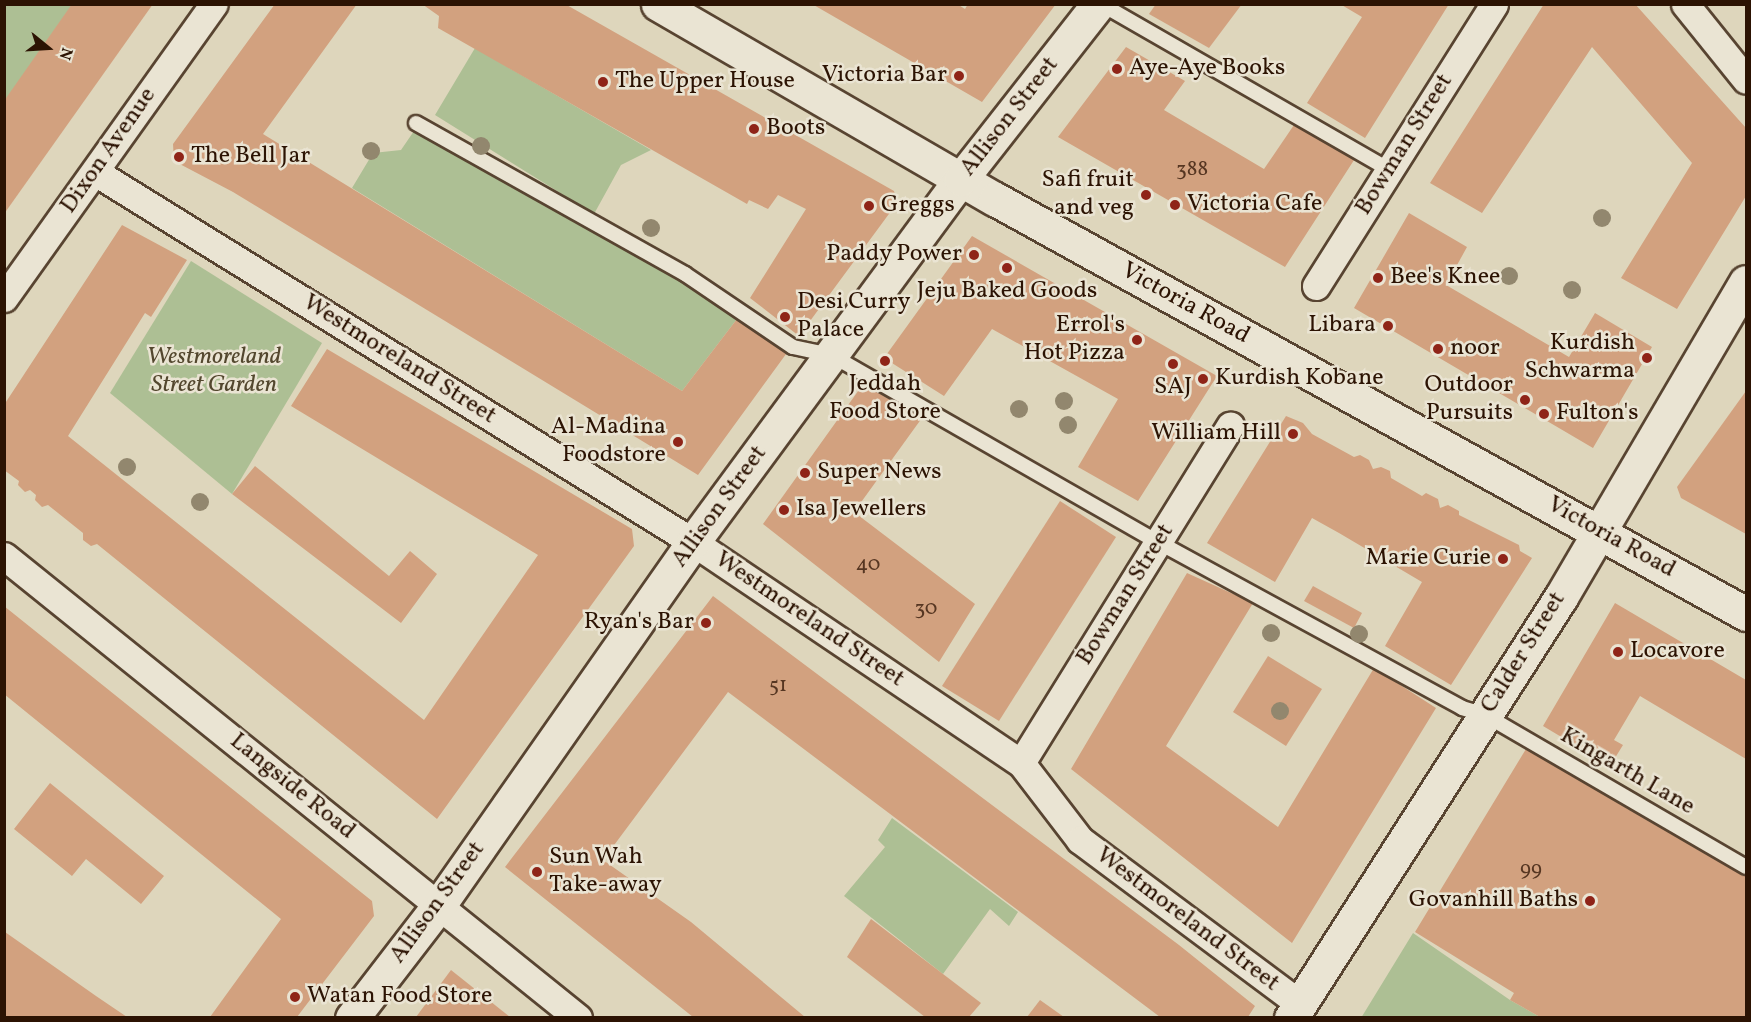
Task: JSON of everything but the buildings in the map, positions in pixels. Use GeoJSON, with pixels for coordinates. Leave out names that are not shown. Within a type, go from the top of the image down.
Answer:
{"type":"FeatureCollection","features":[{"type":"Feature","properties":{"kind":"street","name":"Dixon Avenue"},"geometry":{"type":"LineString","coordinates":[[4,298],[214,4]]}},
{"type":"Feature","properties":{"kind":"street","name":"Victoria Road"},"geometry":{"type":"LineString","coordinates":[[658,4],[961,179],[1600,531],[1746,614]]}},
{"type":"Feature","properties":{"kind":"street","name":"Allison Street"},"geometry":{"type":"LineString","coordinates":[[352,1017],[439,905],[693,542],[961,179],[1099,4]]}},
{"type":"Feature","properties":{"kind":"street","name":"Bowman Street"},"geometry":{"type":"LineString","coordinates":[[1316,286],[1494,4]]}},
{"type":"Feature","properties":{"kind":"street"},"geometry":{"type":"LineString","coordinates":[[1694,8],[1746,80]]}},
{"type":"Feature","properties":{"kind":"street","name":"Westmoreland Street"},"geometry":{"type":"LineString","coordinates":[[95,172],[693,542],[1021,763],[1080,840],[1295,1011]]}},
{"type":"Feature","properties":{"kind":"street","name":"Calder Street"},"geometry":{"type":"LineString","coordinates":[[1295,1011],[1600,531],[1746,282]]}},
{"type":"Feature","properties":{"kind":"street","name":"Bowman Street"},"geometry":{"type":"LineString","coordinates":[[1021,763],[1230,426]]}},
{"type":"Feature","properties":{"kind":"street","name":"Langside Road"},"geometry":{"type":"LineString","coordinates":[[4,556],[578,1017]]}},
{"type":"Feature","properties":{"kind":"lane"},"geometry":{"type":"LineString","coordinates":[[1099,4],[1390,170]]}},
{"type":"Feature","properties":{"kind":"lane","name":"Kingarth Lane"},"geometry":{"type":"LineString","coordinates":[[416,123],[684,274],[793,347],[831,355],[1158,542],[1462,708],[1485,715],[1746,867]]}},
{"type":"Feature","properties":{"kind":"green space"},"geometry":{"type":"Polygon","coordinates":[[[5,5],[72,5],[5,101],[5,5]]]}},
{"type":"Feature","properties":{"kind":"green space"},"geometry":{"type":"Polygon","coordinates":[[[475,48],[651,150],[621,165],[594,214],[435,115],[475,48]]]}},
{"type":"Feature","properties":{"kind":"green space"},"geometry":{"type":"Polygon","coordinates":[[[414,131],[740,315],[682,391],[352,188],[373,153],[401,150],[414,131]]]}},
{"type":"Feature","properties":{"kind":"green space","name":"Westmoreland Street Garden"},"geometry":{"type":"Polygon","coordinates":[[[191,261],[322,343],[232,494],[110,393],[191,261]]]}},
{"type":"Feature","properties":{"kind":"green space"},"geometry":{"type":"Polygon","coordinates":[[[892,818],[1018,912],[1009,926],[990,909],[943,974],[844,896],[885,847],[878,840],[892,818]]]}},
{"type":"Feature","properties":{"kind":"green space"},"geometry":{"type":"Polygon","coordinates":[[[1413,933],[1510,1000],[1540,1017],[1361,1018],[1413,933]]]}},
{"type":"Feature","properties":{"kind":"place","name":"Aye-Aye Books"},"geometry":{"type":"Point","coordinates":[1117,69]}},
{"type":"Feature","properties":{"kind":"place","name":"Victoria Bar"},"geometry":{"type":"Point","coordinates":[959,76]}},
{"type":"Feature","properties":{"kind":"place","name":"The Upper House"},"geometry":{"type":"Point","coordinates":[603,82]}},
{"type":"Feature","properties":{"kind":"place","name":"Boots"},"geometry":{"type":"Point","coordinates":[754,129]}},
{"type":"Feature","properties":{"kind":"place","name":"The Bell Jar"},"geometry":{"type":"Point","coordinates":[179,157]}},
{"type":"Feature","properties":{"kind":"place","name":"Safi fruit and veg"},"geometry":{"type":"Point","coordinates":[1146,195]}},
{"type":"Feature","properties":{"kind":"place","name":"Victoria Cafe"},"geometry":{"type":"Point","coordinates":[1175,205]}},
{"type":"Feature","properties":{"kind":"place","name":"Greggs"},"geometry":{"type":"Point","coordinates":[869,206]}},
{"type":"Feature","properties":{"kind":"place","name":"Paddy Power"},"geometry":{"type":"Point","coordinates":[974,255]}},
{"type":"Feature","properties":{"kind":"place","name":"Jeju Baked Goods"},"geometry":{"type":"Point","coordinates":[1007,268]}},
{"type":"Feature","properties":{"kind":"place","name":"Bee's Knee"},"geometry":{"type":"Point","coordinates":[1378,278]}},
{"type":"Feature","properties":{"kind":"place","name":"Desi Curry Palace"},"geometry":{"type":"Point","coordinates":[785,317]}},
{"type":"Feature","properties":{"kind":"place","name":"Libara"},"geometry":{"type":"Point","coordinates":[1388,326]}},
{"type":"Feature","properties":{"kind":"place","name":"Errol's Hot Pizza"},"geometry":{"type":"Point","coordinates":[1137,340]}},
{"type":"Feature","properties":{"kind":"place","name":"noor"},"geometry":{"type":"Point","coordinates":[1438,349]}},
{"type":"Feature","properties":{"kind":"place","name":"Kurdish Schwarma"},"geometry":{"type":"Point","coordinates":[1647,358]}},
{"type":"Feature","properties":{"kind":"place","name":"Jeddah Food Store"},"geometry":{"type":"Point","coordinates":[885,361]}},
{"type":"Feature","properties":{"kind":"place","name":"SAJ"},"geometry":{"type":"Point","coordinates":[1173,364]}},
{"type":"Feature","properties":{"kind":"place","name":"Kurdish Kobane"},"geometry":{"type":"Point","coordinates":[1203,379]}},
{"type":"Feature","properties":{"kind":"place","name":"Outdoor Pursuits"},"geometry":{"type":"Point","coordinates":[1525,400]}},
{"type":"Feature","properties":{"kind":"place","name":"Fulton's"},"geometry":{"type":"Point","coordinates":[1544,414]}},
{"type":"Feature","properties":{"kind":"place","name":"William Hill"},"geometry":{"type":"Point","coordinates":[1293,434]}},
{"type":"Feature","properties":{"kind":"place","name":"Al-Madina Foodstore"},"geometry":{"type":"Point","coordinates":[678,442]}},
{"type":"Feature","properties":{"kind":"place","name":"Super News"},"geometry":{"type":"Point","coordinates":[805,473]}},
{"type":"Feature","properties":{"kind":"place","name":"Isa Jewellers"},"geometry":{"type":"Point","coordinates":[784,510]}},
{"type":"Feature","properties":{"kind":"place","name":"Marie Curie"},"geometry":{"type":"Point","coordinates":[1503,559]}},
{"type":"Feature","properties":{"kind":"place","name":"Ryan's Bar"},"geometry":{"type":"Point","coordinates":[706,623]}},
{"type":"Feature","properties":{"kind":"place","name":"Locavore"},"geometry":{"type":"Point","coordinates":[1618,652]}},
{"type":"Feature","properties":{"kind":"place","name":"Sun Wah Take-away"},"geometry":{"type":"Point","coordinates":[537,872]}},
{"type":"Feature","properties":{"kind":"place","name":"Govanhill Baths"},"geometry":{"type":"Point","coordinates":[1590,901]}},
{"type":"Feature","properties":{"kind":"place","name":"Watan Food Store"},"geometry":{"type":"Point","coordinates":[295,997]}}]}
